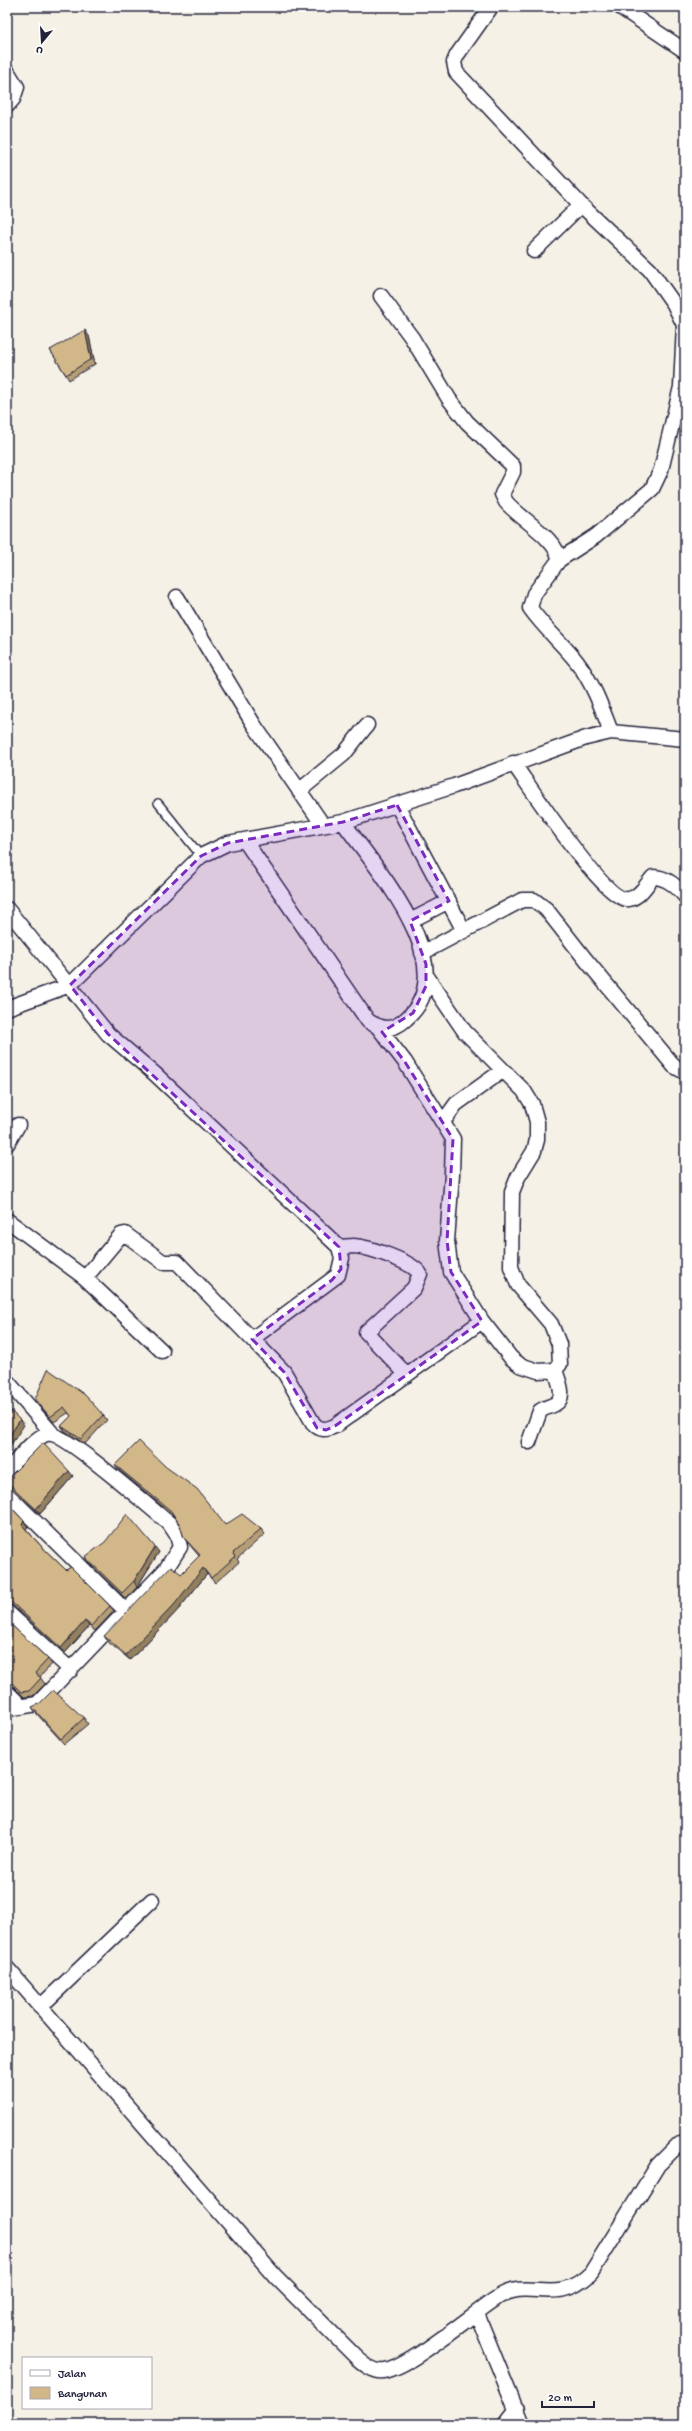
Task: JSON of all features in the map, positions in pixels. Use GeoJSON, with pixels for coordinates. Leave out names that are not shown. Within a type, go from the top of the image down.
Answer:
{"type":"FeatureCollection","features":[{"type":"Feature","properties":{"kind":"street"},"geometry":{"type":"LineString","coordinates":[[491,7],[457,55],[454,67],[581,205],[650,270],[674,304],[684,326],[680,387],[661,470],[652,489],[596,536],[559,560],[534,594],[530,608],[542,624],[577,662],[596,692],[611,732]]}},
{"type":"Feature","properties":{"kind":"street"},"geometry":{"type":"LineString","coordinates":[[620,7],[685,51]]}},
{"type":"Feature","properties":{"kind":"street"},"geometry":{"type":"LineString","coordinates":[[7,72],[17,87],[13,99],[7,106]]}},
{"type":"Feature","properties":{"kind":"street"},"geometry":{"type":"LineString","coordinates":[[534,251],[581,205]]}},
{"type":"Feature","properties":{"kind":"street"},"geometry":{"type":"LineString","coordinates":[[381,296],[412,338],[449,399],[467,422],[513,466],[513,472],[502,494],[506,502],[552,543],[559,555],[559,560]]}},
{"type":"Feature","properties":{"kind":"street"},"geometry":{"type":"LineString","coordinates":[[177,597],[254,725],[322,825]]}},
{"type":"Feature","properties":{"kind":"street"},"geometry":{"type":"LineString","coordinates":[[299,791],[344,754],[367,725]]}},
{"type":"Feature","properties":{"kind":"street"},"geometry":{"type":"LineString","coordinates":[[7,1008],[70,985],[201,856],[228,843],[343,822],[397,805],[586,738],[611,732],[685,739]]}},
{"type":"Feature","properties":{"kind":"street"},"geometry":{"type":"LineString","coordinates":[[513,764],[590,870],[620,898],[628,900],[638,895],[653,877],[658,877],[676,887],[685,896]]}},
{"type":"Feature","properties":{"kind":"street"},"geometry":{"type":"LineString","coordinates":[[397,805],[464,931]]}},
{"type":"Feature","properties":{"kind":"street"},"geometry":{"type":"LineString","coordinates":[[245,841],[368,1021],[378,1027],[388,1029],[404,1021],[413,1013],[426,986],[426,976],[422,953],[410,921],[400,902],[343,822]]}},
{"type":"Feature","properties":{"kind":"street"},"geometry":{"type":"LineString","coordinates":[[422,953],[522,900],[528,899],[541,903],[674,1066],[685,1072]]}},
{"type":"Feature","properties":{"kind":"street"},"geometry":{"type":"LineString","coordinates":[[410,921],[449,901]]}},
{"type":"Feature","properties":{"kind":"street"},"geometry":{"type":"LineString","coordinates":[[7,909],[70,985],[108,1034],[155,1074],[339,1247],[342,1258],[338,1275],[252,1339]]}},
{"type":"Feature","properties":{"kind":"street"},"geometry":{"type":"LineString","coordinates":[[378,1027],[405,1062],[453,1139],[454,1149],[447,1241],[450,1272],[482,1321],[511,1358],[520,1365],[538,1371],[555,1370],[560,1364],[559,1344],[551,1324],[518,1285],[511,1267],[512,1192],[518,1177],[534,1151],[537,1122],[532,1104],[524,1091],[502,1071],[465,1032],[426,976]]}},
{"type":"Feature","properties":{"kind":"street"},"geometry":{"type":"LineString","coordinates":[[443,1122],[456,1104],[502,1071]]}},
{"type":"Feature","properties":{"kind":"street"},"geometry":{"type":"LineString","coordinates":[[7,1144],[18,1125]]}},
{"type":"Feature","properties":{"kind":"street"},"geometry":{"type":"LineString","coordinates":[[7,1220],[85,1278],[162,1351]]}},
{"type":"Feature","properties":{"kind":"street"},"geometry":{"type":"LineString","coordinates":[[85,1278],[121,1235],[128,1235],[159,1260],[165,1262],[175,1260],[184,1266],[284,1372],[317,1428],[326,1430],[334,1426],[482,1321]]}},
{"type":"Feature","properties":{"kind":"street"},"geometry":{"type":"LineString","coordinates":[[339,1247],[355,1246],[378,1253],[407,1263],[416,1268],[420,1274],[414,1288],[366,1332],[406,1375]]}},
{"type":"Feature","properties":{"kind":"street"},"geometry":{"type":"LineString","coordinates":[[529,1442],[540,1411],[557,1403],[560,1399],[562,1392],[555,1370]]}},
{"type":"Feature","properties":{"kind":"street"},"geometry":{"type":"LineString","coordinates":[[7,1381],[52,1433],[85,1455],[169,1523],[177,1535],[180,1547],[166,1570],[125,1610],[71,1670],[37,1704],[7,1709]]}},
{"type":"Feature","properties":{"kind":"street"},"geometry":{"type":"LineString","coordinates":[[7,1472],[31,1445],[44,1434],[52,1433]]}},
{"type":"Feature","properties":{"kind":"street"},"geometry":{"type":"LineString","coordinates":[[7,1494],[125,1610]]}},
{"type":"Feature","properties":{"kind":"street"},"geometry":{"type":"LineString","coordinates":[[7,1612],[71,1670]]}},
{"type":"Feature","properties":{"kind":"street"},"geometry":{"type":"LineString","coordinates":[[7,1692],[22,1707]]}},
{"type":"Feature","properties":{"kind":"street"},"geometry":{"type":"LineString","coordinates":[[40,2008],[152,1900]]}},
{"type":"Feature","properties":{"kind":"street"},"geometry":{"type":"LineString","coordinates":[[7,1968],[40,2008],[275,2276],[358,2359],[369,2368],[380,2372],[394,2368],[477,2314],[509,2291],[564,2291],[586,2279],[658,2165],[683,2142]]}},
{"type":"Feature","properties":{"kind":"street"},"geometry":{"type":"LineString","coordinates":[[477,2314],[522,2424]]}},
{"type":"Feature","properties":{"kind":"street"},"geometry":{"type":"LineString","coordinates":[[505,2424],[517,2409]]}},
{"type":"Feature","properties":{"kind":"lane"},"geometry":{"type":"LineString","coordinates":[[158,803],[201,856]]}},
{"type":"Feature","properties":{"kind":"highlighted area"},"geometry":{"type":"Polygon","coordinates":[[[397,805],[449,901],[410,921],[426,964],[426,986],[413,1013],[382,1032],[405,1062],[453,1139],[447,1241],[451,1272],[482,1321],[335,1426],[326,1430],[317,1428],[284,1372],[252,1339],[332,1280],[341,1269],[339,1247],[108,1034],[70,985],[201,856],[228,843],[343,822],[397,805]]]}},
{"type":"Feature","properties":{"kind":"building"},"geometry":{"type":"Polygon","coordinates":[[[85,330],[91,359],[66,375],[50,350],[85,330]]]}},
{"type":"Feature","properties":{"kind":"building"},"geometry":{"type":"Polygon","coordinates":[[[48,1369],[85,1395],[103,1415],[81,1439],[61,1426],[71,1416],[64,1407],[50,1417],[35,1399],[48,1369]]]}},
{"type":"Feature","properties":{"kind":"building"},"geometry":{"type":"Polygon","coordinates":[[[7,1407],[20,1420],[7,1439],[7,1407]]]}},
{"type":"Feature","properties":{"kind":"building"},"geometry":{"type":"Polygon","coordinates":[[[139,1441],[166,1467],[197,1489],[225,1525],[242,1514],[261,1529],[233,1553],[235,1557],[211,1578],[203,1568],[174,1605],[126,1655],[104,1636],[171,1566],[181,1574],[200,1555],[184,1538],[180,1525],[171,1511],[115,1465],[139,1441]]]}},
{"type":"Feature","properties":{"kind":"building"},"geometry":{"type":"Polygon","coordinates":[[[43,1443],[69,1471],[36,1509],[7,1482],[7,1479],[43,1443]]]}},
{"type":"Feature","properties":{"kind":"building"},"geometry":{"type":"Polygon","coordinates":[[[7,1503],[24,1521],[22,1525],[42,1547],[66,1570],[71,1567],[110,1606],[91,1626],[85,1621],[61,1648],[7,1599],[7,1503]]]}},
{"type":"Feature","properties":{"kind":"building"},"geometry":{"type":"Polygon","coordinates":[[[127,1514],[155,1547],[134,1581],[122,1593],[85,1557],[105,1542],[127,1514]]]}},
{"type":"Feature","properties":{"kind":"building"},"geometry":{"type":"Polygon","coordinates":[[[7,1621],[48,1659],[35,1673],[41,1678],[29,1691],[21,1692],[9,1680],[7,1680],[7,1621]]]}},
{"type":"Feature","properties":{"kind":"building"},"geometry":{"type":"Polygon","coordinates":[[[53,1690],[84,1718],[61,1739],[32,1707],[39,1704],[53,1690]]]}}]}
